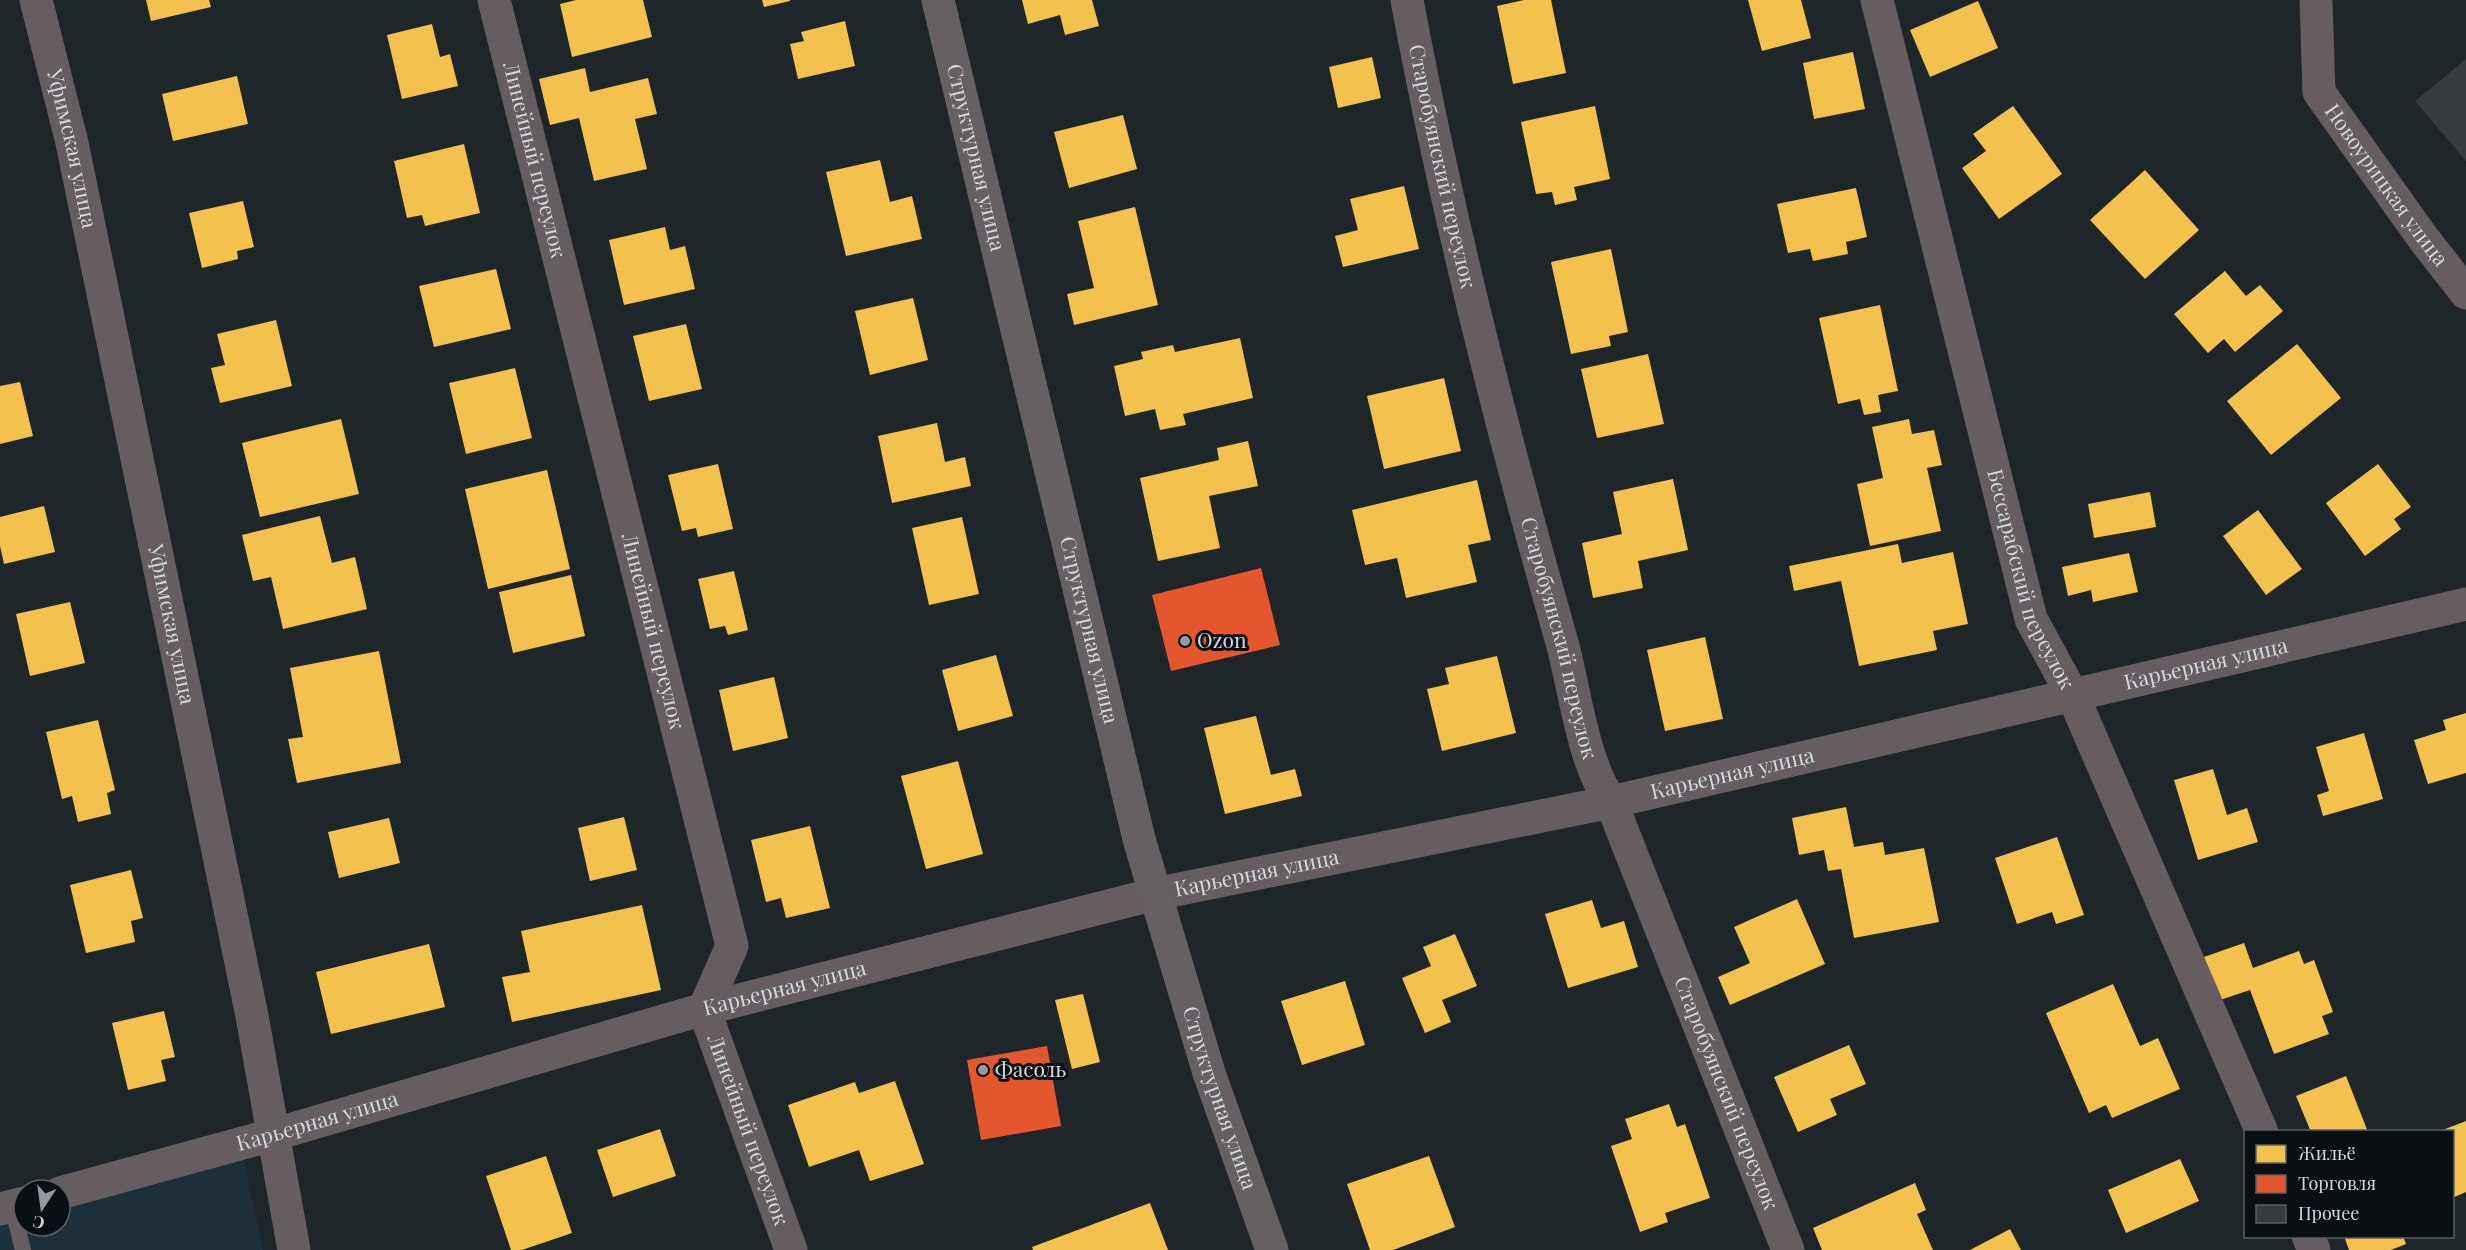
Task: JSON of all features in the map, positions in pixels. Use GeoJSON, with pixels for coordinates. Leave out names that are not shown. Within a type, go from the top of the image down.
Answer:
{"type":"FeatureCollection","features":[{"type":"Feature","properties":{"kind":"main road","name":"Структурная улица"},"geometry":{"type":"LineString","coordinates":[[938,0],[1112,734],[1155,894],[1209,1073],[1272,1250]]}},
{"type":"Feature","properties":{"kind":"street","name":"Уфимская улица"},"geometry":{"type":"LineString","coordinates":[[36,0],[72,143],[252,1016],[294,1250]]}},
{"type":"Feature","properties":{"kind":"street","name":"Линейный переулок"},"geometry":{"type":"LineString","coordinates":[[494,0],[732,946],[704,1009],[791,1250]]}},
{"type":"Feature","properties":{"kind":"street","name":"Старобуянский переулок"},"geometry":{"type":"LineString","coordinates":[[1407,0],[1423,91],[1508,454],[1567,660],[1599,785],[1611,802],[1788,1250]]}},
{"type":"Feature","properties":{"kind":"street","name":"Бессарабский переулок"},"geometry":{"type":"LineString","coordinates":[[1877,0],[2031,619],[2073,696],[2262,1130]]}},
{"type":"Feature","properties":{"kind":"street","name":"Новоурицкая улица"},"geometry":{"type":"LineString","coordinates":[[2316,0],[2319,92],[2423,238],[2466,293]]}},
{"type":"Feature","properties":{"kind":"street","name":"Карьерная улица"},"geometry":{"type":"LineString","coordinates":[[72,1190],[272,1135],[704,1009],[1155,894],[1611,802],[2466,604]]}},
{"type":"Feature","properties":{"kind":"shaded area"},"geometry":{"type":"Polygon","coordinates":[[[243,1156],[263,1250],[0,1250],[0,1222],[12,1224],[12,1238],[72,1238],[72,1203],[243,1156]]]}},
{"type":"Feature","properties":{"kind":"building: Жильё"},"geometry":{"type":"Polygon","coordinates":[[[146,0],[209,0],[211,7],[151,21],[146,0]]]}},
{"type":"Feature","properties":{"kind":"building: Жильё"},"geometry":{"type":"Polygon","coordinates":[[[576,0],[643,0],[652,37],[572,57],[560,4],[576,0]]]}},
{"type":"Feature","properties":{"kind":"building: Жильё"},"geometry":{"type":"Polygon","coordinates":[[[762,0],[790,0],[790,1],[764,7],[762,0]]]}},
{"type":"Feature","properties":{"kind":"building: Жильё"},"geometry":{"type":"Polygon","coordinates":[[[1022,0],[1092,0],[1099,26],[1065,35],[1060,15],[1028,24],[1022,0]]]}},
{"type":"Feature","properties":{"kind":"building: Жильё"},"geometry":{"type":"Polygon","coordinates":[[[1524,0],[1551,0],[1566,73],[1513,84],[1497,6],[1524,0]]]}},
{"type":"Feature","properties":{"kind":"building: Жильё"},"geometry":{"type":"Polygon","coordinates":[[[1748,0],[1801,0],[1811,38],[1762,51],[1748,0]]]}},
{"type":"Feature","properties":{"kind":"building: Жильё"},"geometry":{"type":"Polygon","coordinates":[[[1978,1],[1998,48],[1930,77],[1910,30],[1978,1]]]}},
{"type":"Feature","properties":{"kind":"building: Жильё"},"geometry":{"type":"Polygon","coordinates":[[[845,21],[855,66],[798,79],[790,44],[804,41],[801,32],[845,21]]]}},
{"type":"Feature","properties":{"kind":"building: Жильё"},"geometry":{"type":"Polygon","coordinates":[[[432,24],[440,57],[450,54],[458,86],[402,99],[387,35],[432,24]]]}},
{"type":"Feature","properties":{"kind":"building: Жильё"},"geometry":{"type":"Polygon","coordinates":[[[1853,52],[1865,109],[1814,119],[1803,63],[1853,52]]]}},
{"type":"Feature","properties":{"kind":"building: Жильё"},"geometry":{"type":"Polygon","coordinates":[[[1372,57],[1381,98],[1338,108],[1329,67],[1372,57]]]}},
{"type":"Feature","properties":{"kind":"building: Жильё"},"geometry":{"type":"Polygon","coordinates":[[[585,68],[590,92],[648,78],[657,114],[635,119],[647,169],[594,181],[579,118],[550,125],[539,79],[585,68]]]}},
{"type":"Feature","properties":{"kind":"building: Жильё"},"geometry":{"type":"Polygon","coordinates":[[[237,76],[248,124],[173,141],[162,94],[237,76]]]}},
{"type":"Feature","properties":{"kind":"building: Жильё"},"geometry":{"type":"Polygon","coordinates":[[[1595,106],[1610,179],[1574,187],[1577,200],[1555,205],[1552,192],[1536,194],[1521,122],[1595,106]]]}},
{"type":"Feature","properties":{"kind":"building: Жильё"},"geometry":{"type":"Polygon","coordinates":[[[2013,106],[2062,174],[1999,219],[1962,168],[1986,151],[1973,134],[2013,106]]]}},
{"type":"Feature","properties":{"kind":"building: Жильё"},"geometry":{"type":"Polygon","coordinates":[[[1123,115],[1137,169],[1069,188],[1054,132],[1123,115]]]}},
{"type":"Feature","properties":{"kind":"building: Жильё"},"geometry":{"type":"Polygon","coordinates":[[[464,144],[480,213],[425,226],[422,215],[407,218],[394,161],[464,144]]]}},
{"type":"Feature","properties":{"kind":"building: Жильё"},"geometry":{"type":"Polygon","coordinates":[[[880,160],[890,202],[912,196],[922,239],[846,256],[826,172],[880,160]]]}},
{"type":"Feature","properties":{"kind":"building: Жильё"},"geometry":{"type":"Polygon","coordinates":[[[2145,170],[2199,230],[2145,279],[2090,220],[2145,170]]]}},
{"type":"Feature","properties":{"kind":"building: Жильё"},"geometry":{"type":"Polygon","coordinates":[[[1404,186],[1419,249],[1343,267],[1335,236],[1358,230],[1350,199],[1404,186]]]}},
{"type":"Feature","properties":{"kind":"building: Жильё"},"geometry":{"type":"Polygon","coordinates":[[[1856,188],[1867,237],[1846,242],[1848,254],[1813,261],[1810,249],[1788,253],[1777,204],[1856,188]]]}},
{"type":"Feature","properties":{"kind":"building: Жильё"},"geometry":{"type":"Polygon","coordinates":[[[243,201],[254,247],[237,251],[238,259],[202,268],[189,213],[243,201]]]}},
{"type":"Feature","properties":{"kind":"building: Жильё"},"geometry":{"type":"Polygon","coordinates":[[[1135,207],[1158,305],[1074,325],[1067,294],[1094,288],[1078,221],[1135,207]]]}},
{"type":"Feature","properties":{"kind":"building: Жильё"},"geometry":{"type":"Polygon","coordinates":[[[665,227],[670,250],[685,246],[695,289],[624,305],[609,240],[665,227]]]}},
{"type":"Feature","properties":{"kind":"building: Жильё"},"geometry":{"type":"Polygon","coordinates":[[[1611,249],[1628,332],[1609,336],[1611,346],[1571,354],[1551,262],[1611,249]]]}},
{"type":"Feature","properties":{"kind":"building: Жильё"},"geometry":{"type":"Polygon","coordinates":[[[496,269],[511,329],[434,347],[419,286],[496,269]]]}},
{"type":"Feature","properties":{"kind":"building: Жильё"},"geometry":{"type":"Polygon","coordinates":[[[2225,271],[2246,296],[2260,285],[2283,311],[2235,352],[2224,339],[2208,353],[2174,314],[2225,271]]]}},
{"type":"Feature","properties":{"kind":"building: Жильё"},"geometry":{"type":"Polygon","coordinates":[[[913,298],[928,360],[870,375],[855,311],[913,298]]]}},
{"type":"Feature","properties":{"kind":"building: Жильё"},"geometry":{"type":"Polygon","coordinates":[[[1880,305],[1898,391],[1878,395],[1881,412],[1864,415],[1860,399],[1838,404],[1819,318],[1880,305]]]}},
{"type":"Feature","properties":{"kind":"building: Жильё"},"geometry":{"type":"Polygon","coordinates":[[[276,320],[292,386],[220,403],[211,368],[225,365],[217,334],[276,320]]]}},
{"type":"Feature","properties":{"kind":"building: Жильё"},"geometry":{"type":"Polygon","coordinates":[[[686,324],[702,389],[649,401],[633,336],[686,324]]]}},
{"type":"Feature","properties":{"kind":"building: Жильё"},"geometry":{"type":"Polygon","coordinates":[[[1240,338],[1253,398],[1183,414],[1186,425],[1160,430],[1155,409],[1125,416],[1114,366],[1143,359],[1141,352],[1173,345],[1175,352],[1240,338]]]}},
{"type":"Feature","properties":{"kind":"building: Жильё"},"geometry":{"type":"Polygon","coordinates":[[[2297,344],[2341,398],[2271,455],[2227,401],[2297,344]]]}},
{"type":"Feature","properties":{"kind":"building: Жильё"},"geometry":{"type":"Polygon","coordinates":[[[1648,354],[1664,424],[1597,438],[1581,369],[1648,354]]]}},
{"type":"Feature","properties":{"kind":"building: Жильё"},"geometry":{"type":"Polygon","coordinates":[[[515,368],[532,438],[466,454],[449,383],[515,368]]]}},
{"type":"Feature","properties":{"kind":"building: Жильё"},"geometry":{"type":"Polygon","coordinates":[[[1444,378],[1461,451],[1384,469],[1367,396],[1444,378]]]}},
{"type":"Feature","properties":{"kind":"building: Жильё"},"geometry":{"type":"Polygon","coordinates":[[[20,382],[33,436],[0,444],[0,386],[20,382]]]}},
{"type":"Feature","properties":{"kind":"building: Жильё"},"geometry":{"type":"Polygon","coordinates":[[[341,419],[359,494],[260,517],[242,443],[341,419]]]}},
{"type":"Feature","properties":{"kind":"building: Жильё"},"geometry":{"type":"Polygon","coordinates":[[[1909,419],[1912,434],[1934,430],[1942,465],[1927,468],[1941,531],[1870,546],[1857,484],[1883,478],[1872,427],[1909,419]]]}},
{"type":"Feature","properties":{"kind":"building: Жильё"},"geometry":{"type":"Polygon","coordinates":[[[937,423],[945,462],[965,457],[971,486],[892,503],[878,436],[937,423]]]}},
{"type":"Feature","properties":{"kind":"building: Жильё"},"geometry":{"type":"Polygon","coordinates":[[[1248,441],[1258,486],[1209,496],[1220,548],[1158,561],[1140,478],[1219,460],[1217,448],[1248,441]]]}},
{"type":"Feature","properties":{"kind":"building: Жильё"},"geometry":{"type":"Polygon","coordinates":[[[718,464],[733,529],[698,537],[696,528],[682,531],[668,475],[718,464]]]}},
{"type":"Feature","properties":{"kind":"building: Жильё"},"geometry":{"type":"Polygon","coordinates":[[[2378,464],[2411,507],[2394,519],[2401,529],[2365,556],[2326,503],[2378,464]]]}},
{"type":"Feature","properties":{"kind":"building: Жильё"},"geometry":{"type":"Polygon","coordinates":[[[547,470],[570,569],[488,589],[465,489],[547,470]]]}},
{"type":"Feature","properties":{"kind":"building: Жильё"},"geometry":{"type":"Polygon","coordinates":[[[1673,479],[1688,550],[1638,561],[1643,588],[1593,598],[1582,543],[1622,534],[1613,492],[1673,479]]]}},
{"type":"Feature","properties":{"kind":"building: Жильё"},"geometry":{"type":"Polygon","coordinates":[[[1477,480],[1491,540],[1468,545],[1477,582],[1406,598],[1397,558],[1365,565],[1352,510],[1477,480]]]}},
{"type":"Feature","properties":{"kind":"building: Жильё"},"geometry":{"type":"Polygon","coordinates":[[[2150,492],[2156,527],[2094,538],[2088,504],[2150,492]]]}},
{"type":"Feature","properties":{"kind":"building: Жильё"},"geometry":{"type":"Polygon","coordinates":[[[44,506],[55,552],[4,564],[0,546],[0,517],[44,506]]]}},
{"type":"Feature","properties":{"kind":"building: Жильё"},"geometry":{"type":"Polygon","coordinates":[[[2258,510],[2302,569],[2266,595],[2223,536],[2258,510]]]}},
{"type":"Feature","properties":{"kind":"building: Жильё"},"geometry":{"type":"Polygon","coordinates":[[[320,516],[332,563],[355,557],[367,609],[283,629],[271,577],[253,581],[242,535],[320,516]]]}},
{"type":"Feature","properties":{"kind":"building: Жильё"},"geometry":{"type":"Polygon","coordinates":[[[962,517],[979,594],[929,605],[912,528],[962,517]]]}},
{"type":"Feature","properties":{"kind":"building: Жильё"},"geometry":{"type":"Polygon","coordinates":[[[1898,544],[1902,563],[1953,552],[1968,624],[1933,631],[1937,650],[1859,666],[1841,581],[1794,591],[1789,566],[1898,544]]]}},
{"type":"Feature","properties":{"kind":"building: Жильё"},"geometry":{"type":"Polygon","coordinates":[[[2129,553],[2138,592],[2093,602],[2091,590],[2068,596],[2062,567],[2129,553]]]}},
{"type":"Feature","properties":{"kind":"building: Жильё"},"geometry":{"type":"Polygon","coordinates":[[[734,571],[748,630],[728,635],[725,626],[710,629],[698,579],[734,571]]]}},
{"type":"Feature","properties":{"kind":"building: Жильё"},"geometry":{"type":"Polygon","coordinates":[[[571,575],[585,636],[513,653],[499,592],[571,575]]]}},
{"type":"Feature","properties":{"kind":"building: Жильё"},"geometry":{"type":"Polygon","coordinates":[[[70,602],[85,663],[30,676],[16,614],[70,602]]]}},
{"type":"Feature","properties":{"kind":"building: Жильё"},"geometry":{"type":"Polygon","coordinates":[[[1705,637],[1723,719],[1665,731],[1647,650],[1705,637]]]}},
{"type":"Feature","properties":{"kind":"building: Жильё"},"geometry":{"type":"Polygon","coordinates":[[[379,651],[401,763],[297,783],[288,739],[303,737],[290,668],[379,651]]]}},
{"type":"Feature","properties":{"kind":"building: Жильё"},"geometry":{"type":"Polygon","coordinates":[[[996,655],[1013,716],[958,731],[942,670],[996,655]]]}},
{"type":"Feature","properties":{"kind":"building: Жильё"},"geometry":{"type":"Polygon","coordinates":[[[1497,656],[1516,733],[1442,751],[1427,689],[1449,684],[1445,668],[1497,656]]]}},
{"type":"Feature","properties":{"kind":"building: Жильё"},"geometry":{"type":"Polygon","coordinates":[[[774,677],[788,738],[733,751],[719,690],[774,677]]]}},
{"type":"Feature","properties":{"kind":"building: Жильё"},"geometry":{"type":"Polygon","coordinates":[[[2466,713],[2466,773],[2428,784],[2414,740],[2446,730],[2443,720],[2466,713]]]}},
{"type":"Feature","properties":{"kind":"building: Жильё"},"geometry":{"type":"Polygon","coordinates":[[[1256,716],[1271,775],[1295,769],[1302,796],[1225,814],[1204,728],[1256,716]]]}},
{"type":"Feature","properties":{"kind":"building: Жильё"},"geometry":{"type":"Polygon","coordinates":[[[98,720],[115,790],[107,793],[111,814],[78,822],[72,796],[62,799],[46,732],[98,720]]]}},
{"type":"Feature","properties":{"kind":"building: Жильё"},"geometry":{"type":"Polygon","coordinates":[[[2364,733],[2383,799],[2323,816],[2317,795],[2329,791],[2316,747],[2364,733]]]}},
{"type":"Feature","properties":{"kind":"building: Жильё"},"geometry":{"type":"Polygon","coordinates":[[[958,761],[983,854],[926,869],[901,776],[958,761]]]}},
{"type":"Feature","properties":{"kind":"building: Жильё"},"geometry":{"type":"Polygon","coordinates":[[[2213,769],[2227,815],[2247,808],[2258,842],[2198,860],[2174,780],[2213,769]]]}},
{"type":"Feature","properties":{"kind":"building: Жильё"},"geometry":{"type":"Polygon","coordinates":[[[1846,807],[1854,847],[1883,842],[1885,855],[1924,848],[1939,922],[1854,938],[1841,869],[1828,871],[1824,850],[1799,855],[1792,818],[1846,807]]]}},
{"type":"Feature","properties":{"kind":"building: Жильё"},"geometry":{"type":"Polygon","coordinates":[[[624,817],[637,870],[590,881],[578,828],[624,817]]]}},
{"type":"Feature","properties":{"kind":"building: Жильё"},"geometry":{"type":"Polygon","coordinates":[[[389,818],[400,863],[339,878],[328,832],[389,818]]]}},
{"type":"Feature","properties":{"kind":"building: Жильё"},"geometry":{"type":"Polygon","coordinates":[[[810,826],[830,908],[786,918],[781,898],[766,902],[751,840],[810,826]]]}},
{"type":"Feature","properties":{"kind":"building: Жильё"},"geometry":{"type":"Polygon","coordinates":[[[2057,837],[2084,915],[2056,924],[2052,912],[2017,924],[1995,858],[2057,837]]]}},
{"type":"Feature","properties":{"kind":"building: Жильё"},"geometry":{"type":"Polygon","coordinates":[[[131,870],[143,918],[131,921],[135,942],[86,953],[70,885],[131,870]]]}},
{"type":"Feature","properties":{"kind":"building: Жильё"},"geometry":{"type":"Polygon","coordinates":[[[1797,899],[1825,964],[1730,1005],[1718,977],[1750,963],[1734,927],[1797,899]]]}},
{"type":"Feature","properties":{"kind":"building: Жильё"},"geometry":{"type":"Polygon","coordinates":[[[1592,900],[1601,928],[1624,921],[1638,967],[1568,988],[1545,914],[1592,900]]]}},
{"type":"Feature","properties":{"kind":"building: Жильё"},"geometry":{"type":"Polygon","coordinates":[[[642,905],[661,990],[512,1022],[502,977],[530,972],[521,931],[642,905]]]}},
{"type":"Feature","properties":{"kind":"building: Жильё"},"geometry":{"type":"Polygon","coordinates":[[[1455,934],[1477,986],[1442,1000],[1451,1022],[1425,1033],[1402,978],[1431,966],[1423,947],[1455,934]]]}},
{"type":"Feature","properties":{"kind":"building: Жильё"},"geometry":{"type":"Polygon","coordinates":[[[2244,943],[2253,968],[2299,951],[2304,964],[2314,960],[2333,1012],[2322,1016],[2329,1034],[2274,1054],[2250,990],[2217,1001],[2201,958],[2244,943]]]}},
{"type":"Feature","properties":{"kind":"building: Жильё"},"geometry":{"type":"Polygon","coordinates":[[[429,944],[445,1007],[331,1034],[316,972],[429,944]]]}},
{"type":"Feature","properties":{"kind":"building: Жильё"},"geometry":{"type":"Polygon","coordinates":[[[1345,981],[1365,1045],[1302,1065],[1281,1001],[1345,981]]]}},
{"type":"Feature","properties":{"kind":"building: Жильё"},"geometry":{"type":"Polygon","coordinates":[[[2113,984],[2140,1046],[2158,1038],[2180,1089],[2112,1118],[2106,1105],[2089,1113],[2046,1013],[2113,984]]]}},
{"type":"Feature","properties":{"kind":"building: Жильё"},"geometry":{"type":"Polygon","coordinates":[[[1083,994],[1100,1062],[1072,1069],[1055,1000],[1083,994]]]}},
{"type":"Feature","properties":{"kind":"building: Жильё"},"geometry":{"type":"Polygon","coordinates":[[[164,1011],[175,1057],[161,1060],[166,1081],[128,1090],[112,1023],[164,1011]]]}},
{"type":"Feature","properties":{"kind":"building: Жильё"},"geometry":{"type":"Polygon","coordinates":[[[1849,1045],[1866,1084],[1830,1099],[1837,1115],[1798,1132],[1774,1077],[1849,1045]]]}},
{"type":"Feature","properties":{"kind":"building: Жильё"},"geometry":{"type":"Polygon","coordinates":[[[2346,1076],[2367,1130],[2310,1130],[2296,1096],[2346,1076]]]}},
{"type":"Feature","properties":{"kind":"building: Жильё"},"geometry":{"type":"Polygon","coordinates":[[[895,1081],[924,1164],[870,1181],[859,1150],[809,1167],[788,1105],[855,1082],[859,1093],[895,1081]]]}},
{"type":"Feature","properties":{"kind":"building: Жильё"},"geometry":{"type":"Polygon","coordinates":[[[1669,1104],[1677,1127],[1685,1124],[1710,1198],[1665,1213],[1668,1222],[1640,1232],[1611,1146],[1632,1139],[1625,1119],[1669,1104]]]}},
{"type":"Feature","properties":{"kind":"building: Жильё"},"geometry":{"type":"Polygon","coordinates":[[[2466,1121],[2466,1192],[2454,1197],[2454,1130],[2443,1130],[2466,1121]]]}},
{"type":"Feature","properties":{"kind":"building: Жильё"},"geometry":{"type":"Polygon","coordinates":[[[660,1129],[676,1176],[613,1197],[597,1150],[660,1129]]]}},
{"type":"Feature","properties":{"kind":"building: Жильё"},"geometry":{"type":"Polygon","coordinates":[[[546,1156],[572,1233],[522,1250],[511,1250],[486,1176],[546,1156]]]}},
{"type":"Feature","properties":{"kind":"building: Жильё"},"geometry":{"type":"Polygon","coordinates":[[[1429,1156],[1455,1227],[1393,1250],[1370,1250],[1347,1184],[1429,1156]]]}},
{"type":"Feature","properties":{"kind":"building: Жильё"},"geometry":{"type":"Polygon","coordinates":[[[2180,1159],[2199,1201],[2126,1233],[2108,1190],[2180,1159]]]}},
{"type":"Feature","properties":{"kind":"building: Жильё"},"geometry":{"type":"Polygon","coordinates":[[[1915,1183],[1926,1210],[1917,1214],[1933,1250],[1822,1250],[1813,1228],[1915,1183]]]}},
{"type":"Feature","properties":{"kind":"building: Жильё"},"geometry":{"type":"Polygon","coordinates":[[[1150,1203],[1168,1250],[1033,1250],[1032,1247],[1150,1203]]]}},
{"type":"Feature","properties":{"kind":"building: Жильё"},"geometry":{"type":"Polygon","coordinates":[[[2010,1229],[2021,1250],[1970,1250],[2010,1229]]]}},
{"type":"Feature","properties":{"kind":"building: Жильё"},"geometry":{"type":"Polygon","coordinates":[[[2345,1238],[2404,1238],[2406,1244],[2391,1250],[2349,1250],[2345,1238]]]}},
{"type":"Feature","properties":{"kind":"building: Торговля"},"geometry":{"type":"Polygon","coordinates":[[[1261,568],[1280,645],[1171,671],[1152,595],[1261,568]]]}},
{"type":"Feature","properties":{"kind":"building: Торговля"},"geometry":{"type":"Polygon","coordinates":[[[1047,1046],[1061,1126],[981,1140],[967,1060],[1047,1046]]]}},
{"type":"Feature","properties":{"kind":"building: Прочее"},"geometry":{"type":"Polygon","coordinates":[[[2466,59],[2466,161],[2415,101],[2466,59]]]}},
{"type":"Feature","properties":{"kind":"place","name":"Ozon"},"geometry":{"type":"Point","coordinates":[1185,641]}},
{"type":"Feature","properties":{"kind":"place","name":"Фасоль"},"geometry":{"type":"Point","coordinates":[983,1070]}}]}
